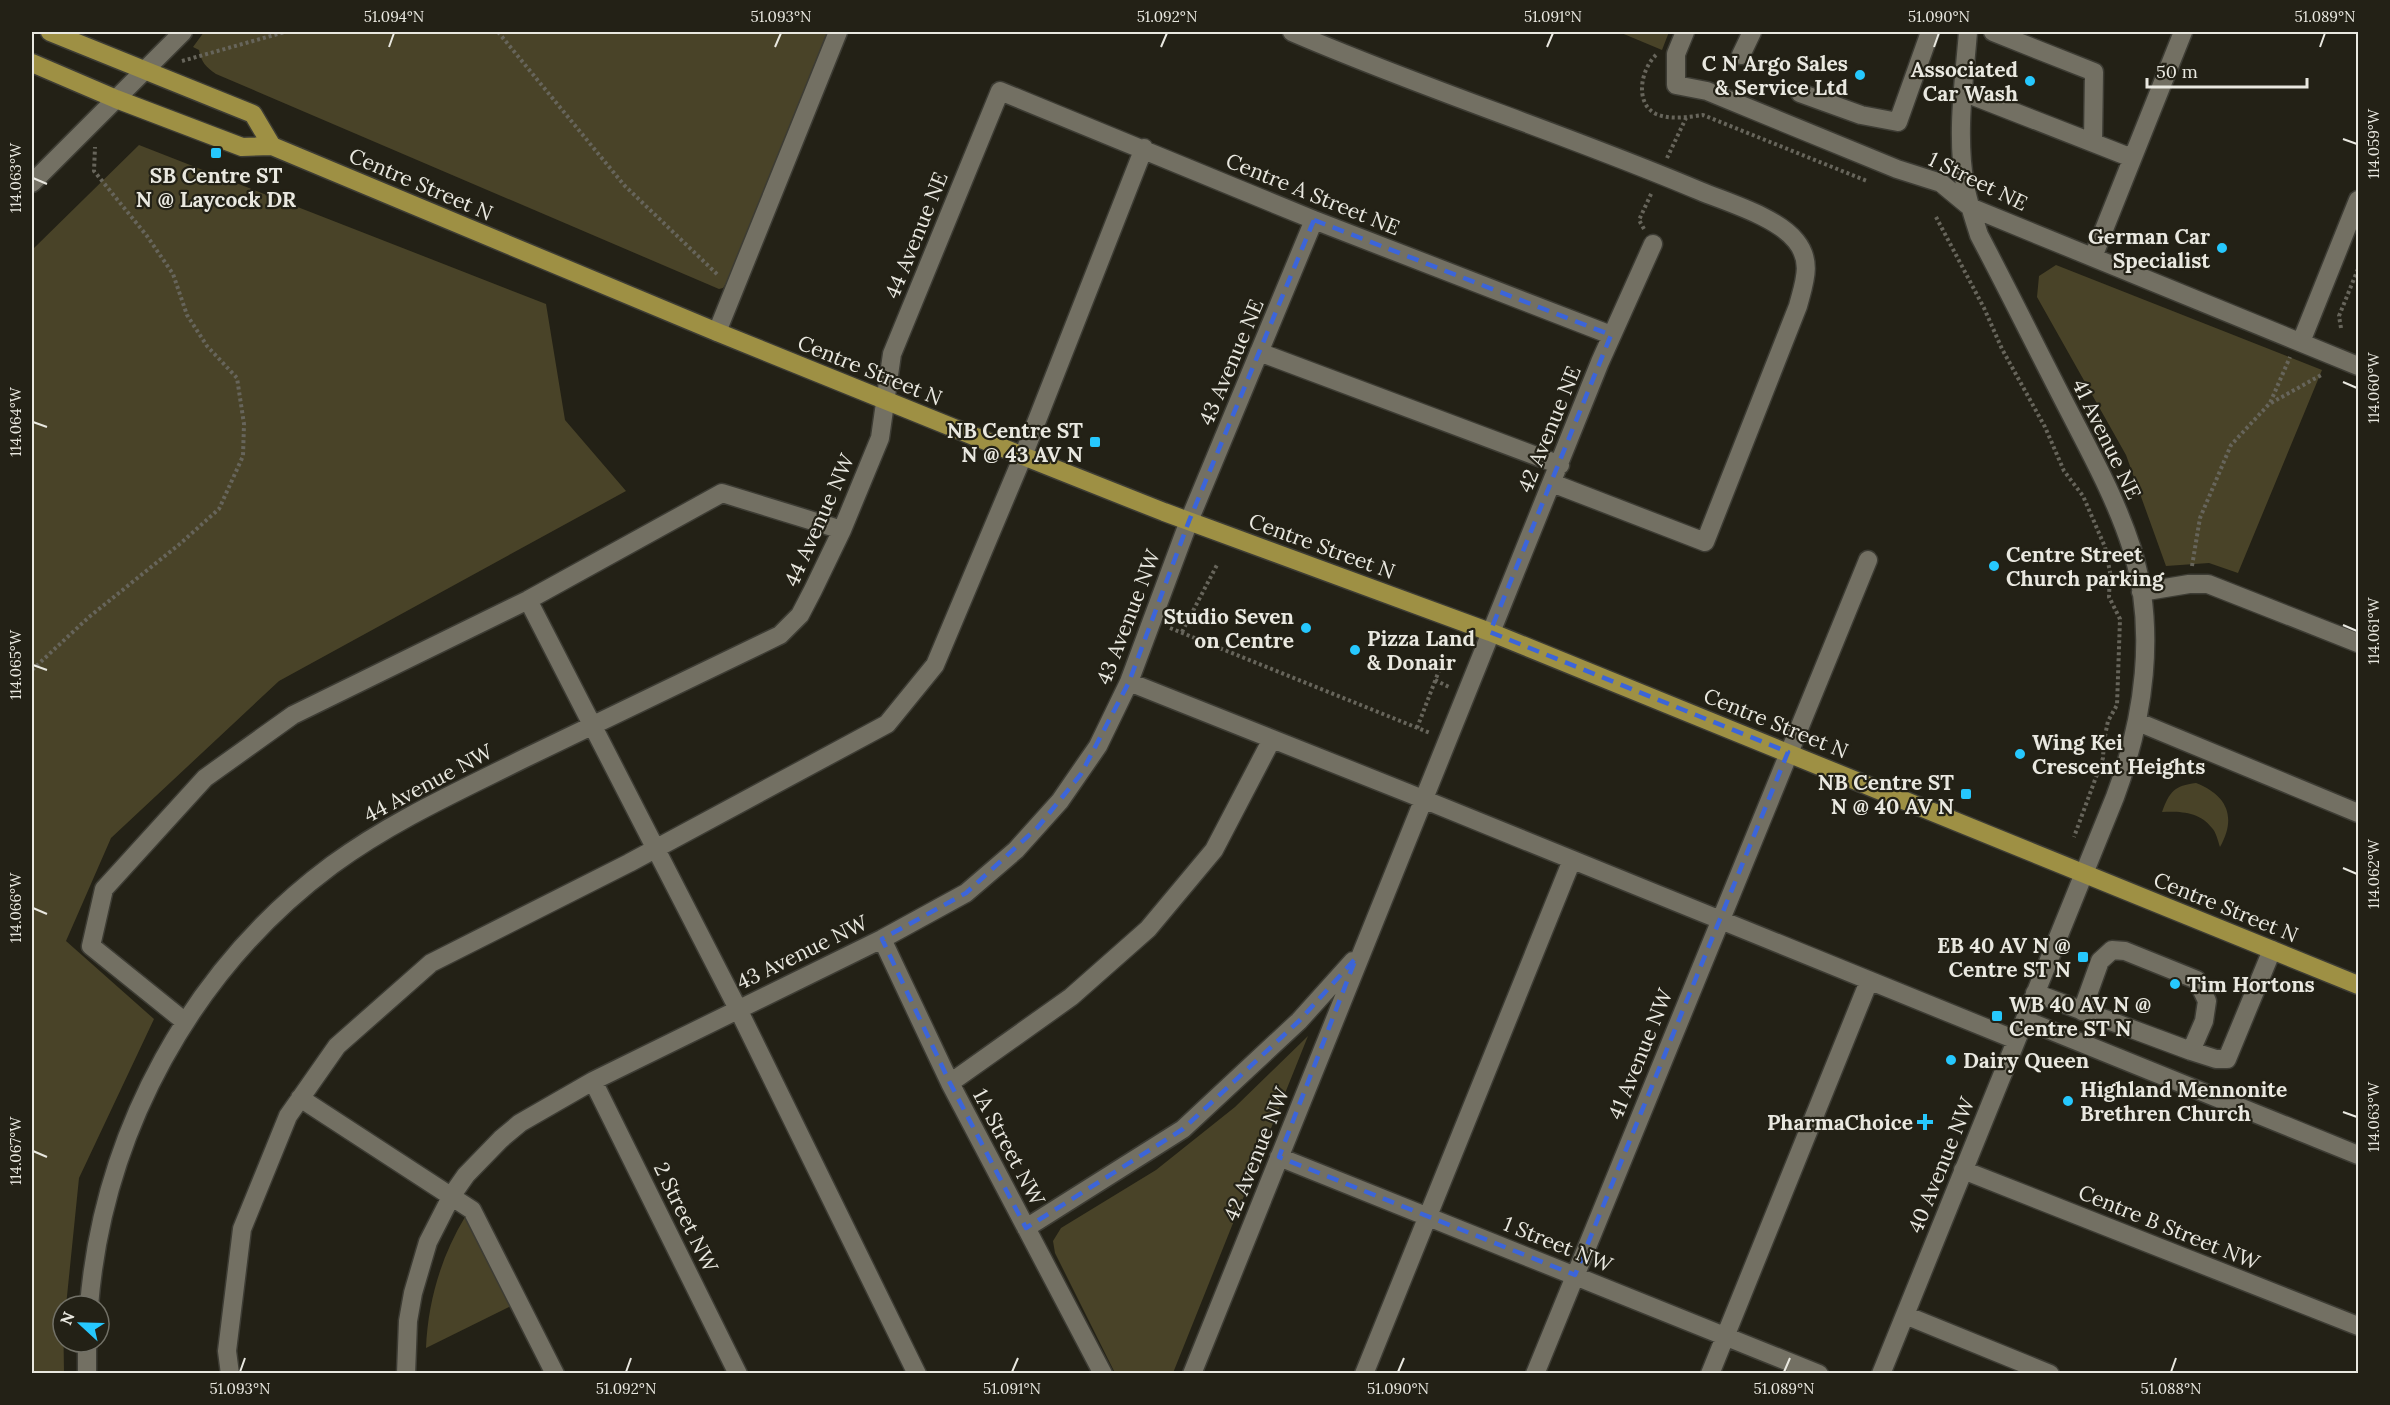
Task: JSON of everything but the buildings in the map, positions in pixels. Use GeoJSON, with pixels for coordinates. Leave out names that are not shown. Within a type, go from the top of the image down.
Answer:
{"type":"FeatureCollection","features":[{"type":"Feature","properties":{"kind":"main road"},"geometry":{"type":"LineString","coordinates":[[50,32],[254,114],[272,146]]}},
{"type":"Feature","properties":{"kind":"main road","name":"Centre Street N"},"geometry":{"type":"LineString","coordinates":[[32,63],[116,99],[242,147],[272,146],[717,332],[1023,456],[1189,521],[1490,632],[2358,985]]}},
{"type":"Feature","properties":{"kind":"street"},"geometry":{"type":"LineString","coordinates":[[32,183],[183,32]]}},
{"type":"Feature","properties":{"kind":"street"},"geometry":{"type":"LineString","coordinates":[[717,332],[838,32]]}},
{"type":"Feature","properties":{"kind":"street"},"geometry":{"type":"LineString","coordinates":[[1292,32],[1367,64],[1660,174],[1773,222],[1797,242],[1808,267],[1798,306],[1704,542],[1552,483]]}},
{"type":"Feature","properties":{"kind":"street","name":"1 Street NE"},"geometry":{"type":"LineString","coordinates":[[1685,32],[1676,54],[1676,85],[1707,91],[1897,169],[1941,183],[1970,207],[2358,366]]}},
{"type":"Feature","properties":{"kind":"street"},"geometry":{"type":"LineString","coordinates":[[1742,55],[1752,32]]}},
{"type":"Feature","properties":{"kind":"street"},"geometry":{"type":"LineString","coordinates":[[1800,93],[1861,115],[1898,122],[1929,32]]}},
{"type":"Feature","properties":{"kind":"street","name":"41 Avenue NE"},"geometry":{"type":"LineString","coordinates":[[1968,32],[1961,147],[1970,207],[1979,235],[2100,470],[2132,550],[2141,592],[2144,656],[2143,687],[2138,722],[2127,764],[2084,874]]}},
{"type":"Feature","properties":{"kind":"street"},"geometry":{"type":"LineString","coordinates":[[1993,32],[2094,72],[2093,142]]}},
{"type":"Feature","properties":{"kind":"street"},"geometry":{"type":"LineString","coordinates":[[2093,257],[2183,32]]}},
{"type":"Feature","properties":{"kind":"street","name":"Centre A Street NE"},"geometry":{"type":"LineString","coordinates":[[1000,91],[1144,148],[1314,220],[1611,335]]}},
{"type":"Feature","properties":{"kind":"street","name":"44 Avenue NE"},"geometry":{"type":"LineString","coordinates":[[884,399],[892,354],[1000,91]]}},
{"type":"Feature","properties":{"kind":"street"},"geometry":{"type":"LineString","coordinates":[[1963,92],[2132,158]]}},
{"type":"Feature","properties":{"kind":"street"},"geometry":{"type":"LineString","coordinates":[[230,1374],[227,1351],[242,1229],[288,1116],[337,1046],[431,963],[656,848],[887,724],[935,665],[1023,456],[1144,148]]}},
{"type":"Feature","properties":{"kind":"street"},"geometry":{"type":"LineString","coordinates":[[2301,342],[2358,200]]}},
{"type":"Feature","properties":{"kind":"street","name":"43 Avenue NE"},"geometry":{"type":"LineString","coordinates":[[1189,521],[1314,220]]}},
{"type":"Feature","properties":{"kind":"street","name":"42 Avenue NE"},"geometry":{"type":"LineString","coordinates":[[1490,632],[1560,465],[1611,335],[1653,244]]}},
{"type":"Feature","properties":{"kind":"street"},"geometry":{"type":"LineString","coordinates":[[1259,352],[1560,465]]}},
{"type":"Feature","properties":{"kind":"street","name":"44 Avenue NW"},"geometry":{"type":"LineString","coordinates":[[90,1294],[95,1253],[113,1176],[143,1096],[184,1021],[247,943],[300,891],[331,866],[408,816],[780,635],[800,615],[842,530],[880,438],[884,399]]}},
{"type":"Feature","properties":{"kind":"street"},"geometry":{"type":"LineString","coordinates":[[184,1021],[91,946],[104,889],[205,778],[293,715],[528,600],[722,493],[842,530]]}},
{"type":"Feature","properties":{"kind":"street","name":"43 Avenue NW"},"geometry":{"type":"LineString","coordinates":[[406,1374],[408,1321],[413,1293],[428,1242],[452,1195],[466,1175],[501,1139],[520,1123],[593,1081],[882,939],[966,893],[1016,850],[1038,827],[1081,774],[1098,746],[1129,682],[1189,521]]}},
{"type":"Feature","properties":{"kind":"street"},"geometry":{"type":"LineString","coordinates":[[1788,752],[1868,560]]}},
{"type":"Feature","properties":{"kind":"street"},"geometry":{"type":"LineString","coordinates":[[2141,592],[2189,584],[2208,584],[2358,643]]}},
{"type":"Feature","properties":{"kind":"street"},"geometry":{"type":"LineString","coordinates":[[528,600],[738,1009],[917,1374]]}},
{"type":"Feature","properties":{"kind":"street","name":"42 Avenue NW"},"geometry":{"type":"LineString","coordinates":[[1192,1374],[1490,632]]}},
{"type":"Feature","properties":{"kind":"street"},"geometry":{"type":"LineString","coordinates":[[1129,682],[2016,1040]]}},
{"type":"Feature","properties":{"kind":"street"},"geometry":{"type":"LineString","coordinates":[[2138,722],[2358,813]]}},
{"type":"Feature","properties":{"kind":"street"},"geometry":{"type":"LineString","coordinates":[[950,1083],[1071,997],[1148,929],[1214,850],[1272,739]]}},
{"type":"Feature","properties":{"kind":"street","name":"41 Avenue NW"},"geometry":{"type":"LineString","coordinates":[[1535,1374],[1788,752]]}},
{"type":"Feature","properties":{"kind":"street"},"geometry":{"type":"LineString","coordinates":[[1364,1374],[1572,860]]}},
{"type":"Feature","properties":{"kind":"street","name":"40 Avenue NW"},"geometry":{"type":"LineString","coordinates":[[1881,1374],[2084,874]]}},
{"type":"Feature","properties":{"kind":"street","name":"1A Street NW"},"geometry":{"type":"LineString","coordinates":[[882,939],[950,1083],[1103,1374]]}},
{"type":"Feature","properties":{"kind":"street","name":"42 Avenue NW"},"geometry":{"type":"LineString","coordinates":[[1026,1228],[1183,1129],[1299,1021],[1362,950]]}},
{"type":"Feature","properties":{"kind":"street"},"geometry":{"type":"LineString","coordinates":[[2082,1011],[2100,961],[2112,950],[2125,951],[2197,980],[2207,1001],[2204,1021],[2191,1051]]}},
{"type":"Feature","properties":{"kind":"street"},"geometry":{"type":"LineString","coordinates":[[2035,993],[2191,1051],[2216,1059],[2227,1059],[2272,950]]}},
{"type":"Feature","properties":{"kind":"street"},"geometry":{"type":"LineString","coordinates":[[1710,1374],[1869,981]]}},
{"type":"Feature","properties":{"kind":"street"},"geometry":{"type":"LineString","coordinates":[[2025,1020],[2358,1155]]}},
{"type":"Feature","properties":{"kind":"street","name":"2 Street NW"},"geometry":{"type":"LineString","coordinates":[[593,1081],[738,1374]]}},
{"type":"Feature","properties":{"kind":"street"},"geometry":{"type":"LineString","coordinates":[[300,1098],[472,1210],[555,1374]]}},
{"type":"Feature","properties":{"kind":"street","name":"1 Street NW"},"geometry":{"type":"LineString","coordinates":[[1279,1157],[1819,1374]]}},
{"type":"Feature","properties":{"kind":"street","name":"Centre B Street NW"},"geometry":{"type":"LineString","coordinates":[[1964,1170],[2358,1326]]}},
{"type":"Feature","properties":{"kind":"street"},"geometry":{"type":"LineString","coordinates":[[1905,1315],[2050,1374]]}},
{"type":"Feature","properties":{"kind":"street"},"geometry":{"type":"LineString","coordinates":[[87,1354],[87,1374]]}},
{"type":"Feature","properties":{"kind":"path"},"geometry":{"type":"LineString","coordinates":[[145,70],[208,55],[285,32]]}},
{"type":"Feature","properties":{"kind":"path"},"geometry":{"type":"LineString","coordinates":[[498,32],[624,185],[720,278],[730,298]]}},
{"type":"Feature","properties":{"kind":"path"},"geometry":{"type":"LineString","coordinates":[[1686,118],[1703,115],[1713,118],[1867,181]]}},
{"type":"Feature","properties":{"kind":"path"},"geometry":{"type":"LineString","coordinates":[[32,670],[89,617],[181,543],[219,509],[243,456],[244,423],[237,378],[207,346],[187,315],[173,274],[147,236],[94,171],[96,135],[90,125]]}},
{"type":"Feature","properties":{"kind":"path"},"geometry":{"type":"LineString","coordinates":[[1936,217],[1976,290],[2002,349],[2045,427],[2064,471],[2083,496],[2105,547],[2110,572],[2109,597],[2120,619],[2117,705],[2108,721],[2103,758],[2074,837]]}},
{"type":"Feature","properties":{"kind":"path"},"geometry":{"type":"LineString","coordinates":[[2341,328],[2339,316],[2358,269]]}},
{"type":"Feature","properties":{"kind":"path"},"geometry":{"type":"LineString","coordinates":[[2270,403],[2288,361],[2301,342]]}},
{"type":"Feature","properties":{"kind":"path"},"geometry":{"type":"LineString","coordinates":[[2189,584],[2200,518],[2231,445],[2270,403],[2323,375]]}},
{"type":"Feature","properties":{"kind":"path"},"geometry":{"type":"LineString","coordinates":[[1182,633],[1218,562]]}},
{"type":"Feature","properties":{"kind":"path"},"geometry":{"type":"LineString","coordinates":[[1169,627],[1431,734]]}},
{"type":"Feature","properties":{"kind":"path"},"geometry":{"type":"LineString","coordinates":[[1417,728],[1445,655]]}},
{"type":"Feature","properties":{"kind":"path"},"geometry":{"type":"LineString","coordinates":[[1436,681],[1449,687]]}},
{"type":"Feature","properties":{"kind":"highlighted area"},"geometry":{"type":"Polygon","coordinates":[[[1314,220],[1611,335],[1490,632],[1788,752],[1575,1275],[1279,1157],[1356,958],[1299,1021],[1183,1129],[1026,1228],[950,1083],[882,939],[966,893],[1038,827],[1081,774],[1129,682],[1189,521],[1314,220]]]}},
{"type":"Feature","properties":{"kind":"shaded area"},"geometry":{"type":"Polygon","coordinates":[[[204,32],[828,32],[729,279],[723,288],[719,289],[216,74],[204,64],[199,50],[193,47],[204,32]]]}},
{"type":"Feature","properties":{"kind":"shaded area"},"geometry":{"type":"Polygon","coordinates":[[[1619,32],[1669,32],[1662,50],[1619,32]]]}},
{"type":"Feature","properties":{"kind":"shaded area"},"geometry":{"type":"Polygon","coordinates":[[[139,145],[546,304],[565,420],[626,491],[279,681],[111,838],[66,941],[154,1019],[79,1178],[67,1294],[51,1294],[51,1354],[64,1354],[64,1373],[32,1373],[32,250],[139,145]]]}},
{"type":"Feature","properties":{"kind":"shaded area"},"geometry":{"type":"Polygon","coordinates":[[[2056,265],[2322,370],[2238,573],[2209,563],[2166,566],[2126,455],[2037,297],[2039,276],[2056,265]]]}},
{"type":"Feature","properties":{"kind":"shaded area"},"geometry":{"type":"Polygon","coordinates":[[[2196,783],[2215,794],[2226,808],[2228,826],[2220,847],[2213,830],[2202,819],[2183,812],[2162,812],[2170,794],[2178,788],[2196,783]]]}},
{"type":"Feature","properties":{"kind":"shaded area"},"geometry":{"type":"Polygon","coordinates":[[[1308,1036],[1173,1373],[1115,1373],[1055,1253],[1053,1241],[1061,1228],[1156,1170],[1235,1107],[1308,1036]]]}},
{"type":"Feature","properties":{"kind":"shaded area"},"geometry":{"type":"Polygon","coordinates":[[[465,1217],[515,1304],[426,1348],[437,1280],[449,1248],[465,1217]]]}},
{"type":"Feature","properties":{"kind":"place","name":"C N Argo Sales & Service Ltd"},"geometry":{"type":"Point","coordinates":[1860,75]}},
{"type":"Feature","properties":{"kind":"place","name":"Associated Car Wash"},"geometry":{"type":"Point","coordinates":[2030,81]}},
{"type":"Feature","properties":{"kind":"place","name":"SB Centre ST N @ Laycock DR"},"geometry":{"type":"Point","coordinates":[216,153]}},
{"type":"Feature","properties":{"kind":"place","name":"German Car Specialist"},"geometry":{"type":"Point","coordinates":[2222,248]}},
{"type":"Feature","properties":{"kind":"place","name":"NB Centre ST N @ 43 AV N"},"geometry":{"type":"Point","coordinates":[1095,442]}},
{"type":"Feature","properties":{"kind":"place","name":"Centre Street Church parking"},"geometry":{"type":"Point","coordinates":[1994,566]}},
{"type":"Feature","properties":{"kind":"place","name":"Studio Seven on Centre"},"geometry":{"type":"Point","coordinates":[1306,628]}},
{"type":"Feature","properties":{"kind":"place","name":"Pizza Land & Donair"},"geometry":{"type":"Point","coordinates":[1355,650]}},
{"type":"Feature","properties":{"kind":"place","name":"Wing Kei Crescent Heights"},"geometry":{"type":"Point","coordinates":[2020,754]}},
{"type":"Feature","properties":{"kind":"place","name":"NB Centre ST N @ 40 AV N"},"geometry":{"type":"Point","coordinates":[1966,794]}},
{"type":"Feature","properties":{"kind":"place","name":"EB 40 AV N @ Centre ST N"},"geometry":{"type":"Point","coordinates":[2083,957]}},
{"type":"Feature","properties":{"kind":"place","name":"Tim Hortons"},"geometry":{"type":"Point","coordinates":[2175,984]}},
{"type":"Feature","properties":{"kind":"place","name":"WB 40 AV N @ Centre ST N"},"geometry":{"type":"Point","coordinates":[1997,1016]}},
{"type":"Feature","properties":{"kind":"place","name":"Dairy Queen"},"geometry":{"type":"Point","coordinates":[1951,1060]}},
{"type":"Feature","properties":{"kind":"place","name":"Highland Mennonite Brethren Church"},"geometry":{"type":"Point","coordinates":[2068,1101]}},
{"type":"Feature","properties":{"kind":"place","name":"PharmaChoice"},"geometry":{"type":"Point","coordinates":[1925,1122]}}]}
